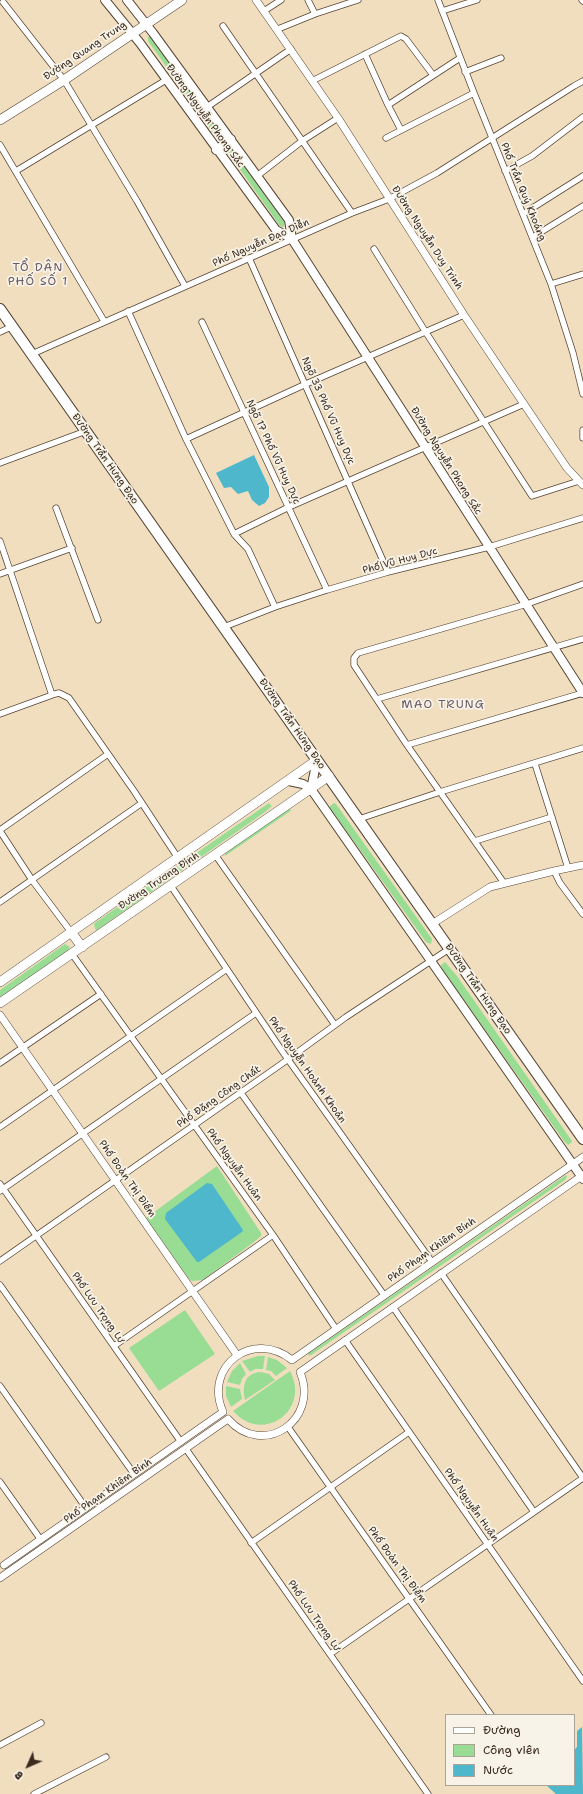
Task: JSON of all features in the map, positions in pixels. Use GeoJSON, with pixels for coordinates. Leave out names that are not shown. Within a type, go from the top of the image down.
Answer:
{"type":"FeatureCollection","features":[{"type":"Feature","properties":{"kind":"highway","name":"Đường Trần Hưng Đạo"},"geometry":{"type":"LineString","coordinates":[[0,309],[583,1139]]}},
{"type":"Feature","properties":{"kind":"main road","name":"Đường Nguyễn Phong Sắc"},"geometry":{"type":"LineString","coordinates":[[105,0],[132,34],[276,230],[292,239]]}},
{"type":"Feature","properties":{"kind":"main road","name":"Đường Nguyễn Phong Sắc"},"geometry":{"type":"LineString","coordinates":[[127,0],[289,220],[292,239],[583,693]]}},
{"type":"Feature","properties":{"kind":"main road","name":"Đường Quang Trung"},"geometry":{"type":"LineString","coordinates":[[0,120],[64,80],[182,0]]}},
{"type":"Feature","properties":{"kind":"main road"},"geometry":{"type":"LineString","coordinates":[[216,150],[230,139]]}},
{"type":"Feature","properties":{"kind":"main road"},"geometry":{"type":"LineString","coordinates":[[311,789],[318,760]]}},
{"type":"Feature","properties":{"kind":"main road","name":"Đường Trương Định"},"geometry":{"type":"LineString","coordinates":[[0,982],[318,760]]}},
{"type":"Feature","properties":{"kind":"main road","name":"Đường Trương Định"},"geometry":{"type":"LineString","coordinates":[[0,1003],[216,856],[329,776]]}},
{"type":"Feature","properties":{"kind":"main road"},"geometry":{"type":"LineString","coordinates":[[289,781],[303,784],[311,789],[430,962],[582,1176]]}},
{"type":"Feature","properties":{"kind":"main road"},"geometry":{"type":"LineString","coordinates":[[70,932],[82,948]]}},
{"type":"Feature","properties":{"kind":"street","name":"Đường Nguyễn Duy Trinh"},"geometry":{"type":"LineString","coordinates":[[256,0],[338,118],[464,316],[568,468],[581,483]]}},
{"type":"Feature","properties":{"kind":"street"},"geometry":{"type":"LineString","coordinates":[[264,11],[281,0]]}},
{"type":"Feature","properties":{"kind":"street"},"geometry":{"type":"LineString","coordinates":[[308,0],[314,14]]}},
{"type":"Feature","properties":{"kind":"street"},"geometry":{"type":"LineString","coordinates":[[278,30],[314,14],[358,0]]}},
{"type":"Feature","properties":{"kind":"street","name":"Phố Trần Quý Khoáng"},"geometry":{"type":"LineString","coordinates":[[438,0],[474,94],[551,284],[573,353],[583,394]]}},
{"type":"Feature","properties":{"kind":"street"},"geometry":{"type":"LineString","coordinates":[[442,11],[477,0]]}},
{"type":"Feature","properties":{"kind":"street"},"geometry":{"type":"LineString","coordinates":[[3,2],[64,80],[137,201],[185,286]]}},
{"type":"Feature","properties":{"kind":"street"},"geometry":{"type":"LineString","coordinates":[[223,26],[352,213]]}},
{"type":"Feature","properties":{"kind":"street"},"geometry":{"type":"LineString","coordinates":[[312,81],[401,36],[406,39],[433,75]]}},
{"type":"Feature","properties":{"kind":"street"},"geometry":{"type":"LineString","coordinates":[[207,107],[291,49]]}},
{"type":"Feature","properties":{"kind":"street"},"geometry":{"type":"LineString","coordinates":[[365,54],[401,130]]}},
{"type":"Feature","properties":{"kind":"street"},"geometry":{"type":"LineString","coordinates":[[388,105],[460,58]]}},
{"type":"Feature","properties":{"kind":"street"},"geometry":{"type":"LineString","coordinates":[[466,72],[502,58]]}},
{"type":"Feature","properties":{"kind":"street"},"geometry":{"type":"LineString","coordinates":[[16,171],[166,80]]}},
{"type":"Feature","properties":{"kind":"street","name":"Phố Nguyễn Đạo Diễn"},"geometry":{"type":"LineString","coordinates":[[32,354],[352,213],[390,199],[437,173],[583,81]]}},
{"type":"Feature","properties":{"kind":"street"},"geometry":{"type":"LineString","coordinates":[[386,138],[474,94]]}},
{"type":"Feature","properties":{"kind":"street"},"geometry":{"type":"LineString","coordinates":[[505,171],[532,156],[583,117]]}},
{"type":"Feature","properties":{"kind":"street"},"geometry":{"type":"LineString","coordinates":[[257,176],[302,141],[338,118]]}},
{"type":"Feature","properties":{"kind":"street"},"geometry":{"type":"LineString","coordinates":[[0,145],[104,321]]}},
{"type":"Feature","properties":{"kind":"street"},"geometry":{"type":"LineString","coordinates":[[522,214],[583,176]]}},
{"type":"Feature","properties":{"kind":"street"},"geometry":{"type":"LineString","coordinates":[[532,237],[583,206]]}},
{"type":"Feature","properties":{"kind":"street"},"geometry":{"type":"LineString","coordinates":[[374,249],[425,331],[532,496],[581,483]]}},
{"type":"Feature","properties":{"kind":"street","name":"Ngõ 33 Phố Vũ Huy Dực"},"geometry":{"type":"LineString","coordinates":[[249,258],[388,572]]}},
{"type":"Feature","properties":{"kind":"street"},"geometry":{"type":"LineString","coordinates":[[551,284],[583,274]]}},
{"type":"Feature","properties":{"kind":"street"},"geometry":{"type":"LineString","coordinates":[[128,311],[186,439],[234,534],[248,549],[275,607]]}},
{"type":"Feature","properties":{"kind":"street"},"geometry":{"type":"LineString","coordinates":[[186,439],[425,331],[464,316]]}},
{"type":"Feature","properties":{"kind":"street","name":"Ngõ 17 Phố Vũ Huy Dực"},"geometry":{"type":"LineString","coordinates":[[202,322],[327,590]]}},
{"type":"Feature","properties":{"kind":"street"},"geometry":{"type":"LineString","coordinates":[[0,332],[13,326]]}},
{"type":"Feature","properties":{"kind":"street"},"geometry":{"type":"LineString","coordinates":[[234,534],[289,507],[524,404]]}},
{"type":"Feature","properties":{"kind":"street"},"geometry":{"type":"LineString","coordinates":[[583,430],[583,438]]}},
{"type":"Feature","properties":{"kind":"street"},"geometry":{"type":"LineString","coordinates":[[0,463],[86,431]]}},
{"type":"Feature","properties":{"kind":"street"},"geometry":{"type":"LineString","coordinates":[[56,508],[98,620]]}},
{"type":"Feature","properties":{"kind":"street","name":"Phố Vũ Huy Dực"},"geometry":{"type":"LineString","coordinates":[[224,627],[275,607],[327,590],[388,572],[489,547],[583,518]]}},
{"type":"Feature","properties":{"kind":"street"},"geometry":{"type":"LineString","coordinates":[[0,542],[52,695]]}},
{"type":"Feature","properties":{"kind":"street"},"geometry":{"type":"LineString","coordinates":[[0,574],[72,548]]}},
{"type":"Feature","properties":{"kind":"street"},"geometry":{"type":"LineString","coordinates":[[504,883],[407,746],[354,665],[354,658],[358,653],[527,604],[583,584]]}},
{"type":"Feature","properties":{"kind":"street"},"geometry":{"type":"LineString","coordinates":[[377,700],[583,638]]}},
{"type":"Feature","properties":{"kind":"street"},"geometry":{"type":"LineString","coordinates":[[0,714],[59,693],[69,698],[142,803],[178,858]]}},
{"type":"Feature","properties":{"kind":"street"},"geometry":{"type":"LineString","coordinates":[[407,746],[583,693]]}},
{"type":"Feature","properties":{"kind":"street"},"geometry":{"type":"LineString","coordinates":[[359,819],[440,792],[583,748]]}},
{"type":"Feature","properties":{"kind":"street"},"geometry":{"type":"LineString","coordinates":[[70,932],[32,880],[0,831],[108,754]]}},
{"type":"Feature","properties":{"kind":"street"},"geometry":{"type":"LineString","coordinates":[[535,764],[568,868]]}},
{"type":"Feature","properties":{"kind":"street"},"geometry":{"type":"LineString","coordinates":[[0,902],[142,803]]}},
{"type":"Feature","properties":{"kind":"street"},"geometry":{"type":"LineString","coordinates":[[475,841],[552,817]]}},
{"type":"Feature","properties":{"kind":"street"},"geometry":{"type":"LineString","coordinates":[[216,856],[336,1024]]}},
{"type":"Feature","properties":{"kind":"street"},"geometry":{"type":"LineString","coordinates":[[432,924],[485,890],[504,883],[554,870],[583,865]]}},
{"type":"Feature","properties":{"kind":"street"},"geometry":{"type":"LineString","coordinates":[[554,870],[560,883],[583,914]]}},
{"type":"Feature","properties":{"kind":"street","name":"Phố Nguyễn Hoành Khoản"},"geometry":{"type":"LineString","coordinates":[[171,886],[256,1013],[432,1262]]}},
{"type":"Feature","properties":{"kind":"street","name":"Phố Đặng Công Chất"},"geometry":{"type":"LineString","coordinates":[[0,1261],[241,1093],[336,1024],[449,949]]}},
{"type":"Feature","properties":{"kind":"street","name":"Phố Nguyễn Huân"},"geometry":{"type":"LineString","coordinates":[[72,954],[273,1235],[336,1329]]}},
{"type":"Feature","properties":{"kind":"street"},"geometry":{"type":"LineString","coordinates":[[0,1127],[226,969]]}},
{"type":"Feature","properties":{"kind":"street"},"geometry":{"type":"LineString","coordinates":[[0,1063],[100,994]]}},
{"type":"Feature","properties":{"kind":"street"},"geometry":{"type":"LineString","coordinates":[[1,1188],[162,1079],[256,1013]]}},
{"type":"Feature","properties":{"kind":"street","name":"Phố Đoàn Thị Điểm"},"geometry":{"type":"LineString","coordinates":[[0,1015],[237,1355]]}},
{"type":"Feature","properties":{"kind":"street"},"geometry":{"type":"LineString","coordinates":[[241,1093],[384,1295]]}},
{"type":"Feature","properties":{"kind":"street","name":"Phố Phạm Khiêm Bính"},"geometry":{"type":"LineString","coordinates":[[4,1565],[223,1412],[219,1399],[220,1379],[226,1366],[237,1355],[254,1349],[268,1348],[280,1352],[292,1360],[583,1157]]}},
{"type":"Feature","properties":{"kind":"street"},"geometry":{"type":"LineString","coordinates":[[288,1426],[297,1417],[303,1405],[305,1391],[300,1372],[582,1176]]}},
{"type":"Feature","properties":{"kind":"street","name":"Phố Lưu Trọng Lư"},"geometry":{"type":"LineString","coordinates":[[1,1188],[36,1235],[181,1442]]}},
{"type":"Feature","properties":{"kind":"street"},"geometry":{"type":"LineString","coordinates":[[114,1346],[273,1235]]}},
{"type":"Feature","properties":{"kind":"street"},"geometry":{"type":"LineString","coordinates":[[330,1654],[583,1478],[441,1273]]}},
{"type":"Feature","properties":{"kind":"street"},"geometry":{"type":"LineString","coordinates":[[0,1285],[134,1474]]}},
{"type":"Feature","properties":{"kind":"street"},"geometry":{"type":"LineString","coordinates":[[393,1307],[534,1512]]}},
{"type":"Feature","properties":{"kind":"street","name":"Phố Nguyễn Huân"},"geometry":{"type":"LineString","coordinates":[[345,1340],[583,1680]]}},
{"type":"Feature","properties":{"kind":"street"},"geometry":{"type":"LineString","coordinates":[[0,1386],[86,1508]]}},
{"type":"Feature","properties":{"kind":"street","name":"Phố Phạm Khiêm Bính"},"geometry":{"type":"LineString","coordinates":[[0,1578],[228,1419],[241,1430],[258,1435],[277,1432],[288,1426]]}},
{"type":"Feature","properties":{"kind":"street","name":"Phố Đoàn Thị Điểm"},"geometry":{"type":"LineString","coordinates":[[288,1426],[330,1488],[491,1714]]}},
{"type":"Feature","properties":{"kind":"street"},"geometry":{"type":"LineString","coordinates":[[251,1542],[409,1432]]}},
{"type":"Feature","properties":{"kind":"street","name":"Phố Lưu Trọng Lư"},"geometry":{"type":"LineString","coordinates":[[186,1449],[428,1794]]}},
{"type":"Feature","properties":{"kind":"street"},"geometry":{"type":"LineString","coordinates":[[0,1482],[41,1540]]}},
{"type":"Feature","properties":{"kind":"street"},"geometry":{"type":"LineString","coordinates":[[0,1745],[41,1723]]}},
{"type":"Feature","properties":{"kind":"street"},"geometry":{"type":"LineString","coordinates":[[34,1794],[106,1757]]}},
{"type":"Feature","properties":{"kind":"green space"},"geometry":{"type":"Polygon","coordinates":[[[150,36],[224,137],[225,139],[221,142],[148,41],[148,37],[150,36]]]}},
{"type":"Feature","properties":{"kind":"green space"},"geometry":{"type":"Polygon","coordinates":[[[228,144],[285,223],[283,227],[280,226],[225,148],[228,144]]]}},
{"type":"Feature","properties":{"kind":"green space"},"geometry":{"type":"Polygon","coordinates":[[[269,803],[272,806],[265,812],[97,930],[95,929],[94,924],[96,922],[269,803]]]}},
{"type":"Feature","properties":{"kind":"green space"},"geometry":{"type":"Polygon","coordinates":[[[334,803],[432,939],[431,944],[426,942],[330,808],[330,806],[334,803]]]}},
{"type":"Feature","properties":{"kind":"green space"},"geometry":{"type":"Polygon","coordinates":[[[289,809],[292,810],[225,856],[225,852],[289,809]]]}},
{"type":"Feature","properties":{"kind":"green space"},"geometry":{"type":"Polygon","coordinates":[[[65,944],[70,947],[67,952],[0,998],[0,990],[65,944]]]}},
{"type":"Feature","properties":{"kind":"green space"},"geometry":{"type":"Polygon","coordinates":[[[445,962],[457,976],[572,1141],[571,1143],[568,1145],[564,1141],[442,969],[441,965],[445,962]]]}},
{"type":"Feature","properties":{"kind":"green space"},"geometry":{"type":"Polygon","coordinates":[[[217,1166],[261,1233],[261,1236],[203,1280],[192,1281],[189,1279],[146,1218],[217,1166]]]}},
{"type":"Feature","properties":{"kind":"green space"},"geometry":{"type":"Polygon","coordinates":[[[566,1175],[567,1177],[565,1180],[309,1356],[308,1353],[566,1175]]]}},
{"type":"Feature","properties":{"kind":"green space"},"geometry":{"type":"Polygon","coordinates":[[[185,1310],[215,1354],[159,1391],[129,1348],[185,1310]]]}},
{"type":"Feature","properties":{"kind":"green space"},"geometry":{"type":"Polygon","coordinates":[[[258,1356],[265,1356],[263,1369],[255,1369],[250,1372],[242,1361],[258,1356]]]}},
{"type":"Feature","properties":{"kind":"green space"},"geometry":{"type":"Polygon","coordinates":[[[268,1357],[277,1360],[287,1368],[276,1376],[271,1371],[266,1370],[268,1357]]]}},
{"type":"Feature","properties":{"kind":"green space"},"geometry":{"type":"Polygon","coordinates":[[[240,1363],[246,1374],[240,1385],[227,1382],[232,1371],[240,1363]]]}},
{"type":"Feature","properties":{"kind":"green space"},"geometry":{"type":"Polygon","coordinates":[[[290,1371],[295,1385],[294,1398],[289,1410],[281,1418],[270,1424],[258,1425],[245,1421],[233,1411],[290,1371]]]}},
{"type":"Feature","properties":{"kind":"green space"},"geometry":{"type":"Polygon","coordinates":[[[261,1372],[269,1374],[275,1380],[245,1400],[244,1386],[248,1378],[255,1373],[261,1372]]]}},
{"type":"Feature","properties":{"kind":"green space"},"geometry":{"type":"Polygon","coordinates":[[[226,1386],[240,1389],[242,1399],[231,1407],[226,1396],[226,1386]]]}},
{"type":"Feature","properties":{"kind":"water"},"geometry":{"type":"Polygon","coordinates":[[[254,455],[269,487],[269,497],[265,503],[259,506],[252,500],[248,491],[238,494],[231,487],[224,488],[216,473],[254,455]]]}},
{"type":"Feature","properties":{"kind":"water"},"geometry":{"type":"Polygon","coordinates":[[[207,1183],[212,1184],[243,1230],[197,1262],[165,1219],[166,1213],[207,1183]]]}},
{"type":"Feature","properties":{"kind":"water"},"geometry":{"type":"Polygon","coordinates":[[[582,1727],[583,1794],[556,1794],[547,1786],[575,1786],[575,1749],[577,1747],[577,1731],[582,1727]]]}},
{"type":"Feature","properties":{"kind":"district","name":"TỔ DÂN PHỐ SỐ 1"},"geometry":{"type":"Point","coordinates":[38,275]}},
{"type":"Feature","properties":{"kind":"district","name":"MAO TRUNG"},"geometry":{"type":"Point","coordinates":[443,705]}}]}
